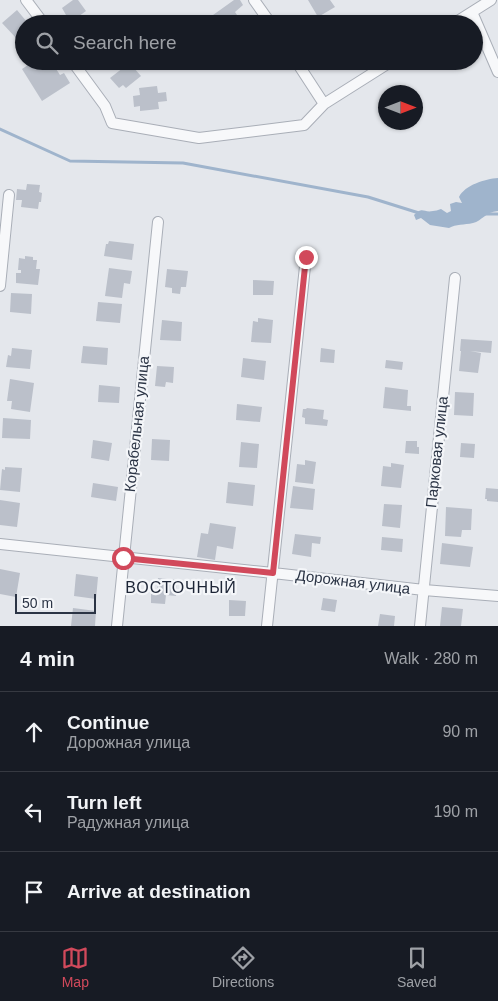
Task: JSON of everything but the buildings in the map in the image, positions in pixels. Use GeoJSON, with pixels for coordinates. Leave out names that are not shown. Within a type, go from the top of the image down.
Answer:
{"type":"FeatureCollection","features":[{"type":"Feature","properties":{"kind":"street"},"geometry":{"type":"LineString","coordinates":[[26,0],[37,15]]}},
{"type":"Feature","properties":{"kind":"street"},"geometry":{"type":"LineString","coordinates":[[254,0],[265,15]]}},
{"type":"Feature","properties":{"kind":"street"},"geometry":{"type":"LineString","coordinates":[[467,15],[489,1]]}},
{"type":"Feature","properties":{"kind":"street"},"geometry":{"type":"LineString","coordinates":[[483,37],[498,72]]}},
{"type":"Feature","properties":{"kind":"street"},"geometry":{"type":"LineString","coordinates":[[79,70],[105,106],[112,123],[199,138],[304,125],[324,104],[378,70]]}},
{"type":"Feature","properties":{"kind":"street"},"geometry":{"type":"LineString","coordinates":[[302,70],[324,104]]}},
{"type":"Feature","properties":{"kind":"street"},"geometry":{"type":"LineString","coordinates":[[0,286],[9,195]]}},
{"type":"Feature","properties":{"kind":"street","name":"Корабельная улица"},"geometry":{"type":"LineString","coordinates":[[117,626],[158,222]]}},
{"type":"Feature","properties":{"kind":"street"},"geometry":{"type":"LineString","coordinates":[[267,626],[306,257]]}},
{"type":"Feature","properties":{"kind":"street","name":"Парковая улица"},"geometry":{"type":"LineString","coordinates":[[420,626],[455,278]]}},
{"type":"Feature","properties":{"kind":"street","name":"Дорожная улица"},"geometry":{"type":"LineString","coordinates":[[0,544],[424,590],[498,596]]}},
{"type":"Feature","properties":{"kind":"water"},"geometry":{"type":"Polygon","coordinates":[[[498,178],[498,211],[490,213],[476,222],[449,228],[430,225],[421,218],[416,220],[414,215],[421,210],[436,211],[441,209],[447,213],[451,211],[450,204],[462,203],[459,197],[466,189],[482,181],[498,178]]]}},
{"type":"Feature","properties":{"kind":"waterway"},"geometry":{"type":"LineString","coordinates":[[0,129],[70,161],[183,163],[368,197],[419,213]]}},
{"type":"Feature","properties":{"kind":"waterway"},"geometry":{"type":"LineString","coordinates":[[485,214],[498,214]]}},
{"type":"Feature","properties":{"kind":"district","name":"ВОСТОЧНЫЙ"},"geometry":{"type":"Point","coordinates":[181,587]}},
{"type":"Feature","properties":{"kind":"route"},"geometry":{"type":"LineString","coordinates":[[123,558],[273,573],[306,257]]}}]}
